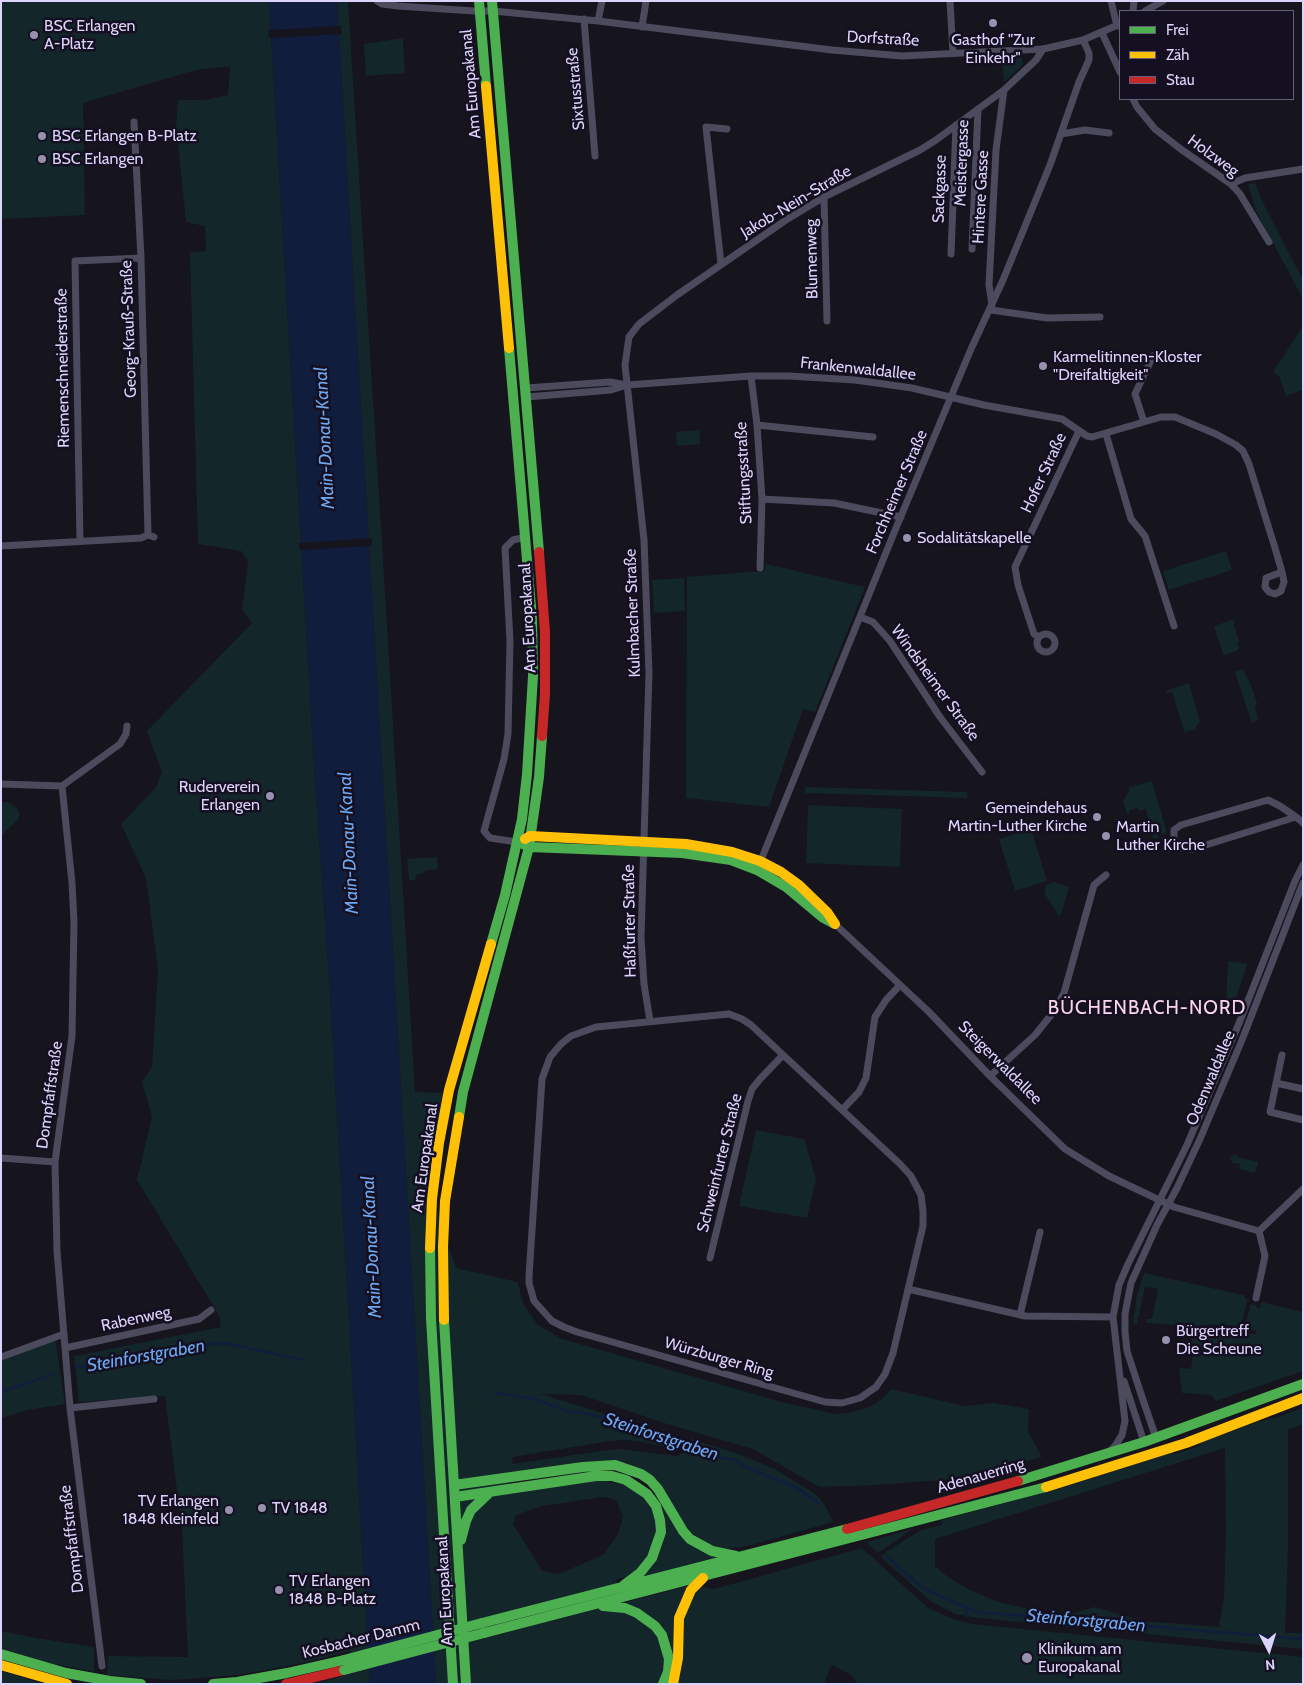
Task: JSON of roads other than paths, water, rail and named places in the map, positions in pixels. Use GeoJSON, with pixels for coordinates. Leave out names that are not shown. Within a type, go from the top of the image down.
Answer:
{"type":"FeatureCollection","features":[{"type":"Feature","properties":{"kind":"main road","name":"Am Europakanal"},"geometry":{"type":"LineString","coordinates":[[466,1684],[458,1549],[449,1492],[431,1319],[430,1246],[432,1199],[439,1143],[449,1090],[505,895],[517,842],[527,774],[533,676],[532,619],[526,537],[480,6]]}},
{"type":"Feature","properties":{"kind":"main road","name":"Am Europakanal"},"geometry":{"type":"LineString","coordinates":[[453,1684],[444,1320],[445,1201],[463,1092],[510,922],[529,842],[542,752],[546,669],[544,600],[492,6]]}},
{"type":"Feature","properties":{"kind":"main road"},"geometry":{"type":"LineString","coordinates":[[514,393],[527,392]]}},
{"type":"Feature","properties":{"kind":"main road","name":"Am Europakanal"},"geometry":{"type":"LineString","coordinates":[[517,842],[529,842]]}},
{"type":"Feature","properties":{"kind":"main road","name":"Steigerwaldallee"},"geometry":{"type":"LineString","coordinates":[[529,842],[708,847],[732,852],[758,865],[781,872],[799,885],[827,912],[835,924]]}},
{"type":"Feature","properties":{"kind":"main road","name":"Adenauerring"},"geometry":{"type":"LineString","coordinates":[[662,1583],[742,1556],[1053,1471],[1156,1438],[1303,1384]]}},
{"type":"Feature","properties":{"kind":"main road","name":"Adenauerring"},"geometry":{"type":"LineString","coordinates":[[662,1583],[704,1577],[1012,1497],[1155,1454],[1202,1438],[1303,1398]]}},
{"type":"Feature","properties":{"kind":"main road"},"geometry":{"type":"LineString","coordinates":[[1155,1454],[1156,1438]]}},
{"type":"Feature","properties":{"kind":"main road"},"geometry":{"type":"LineString","coordinates":[[1144,1442],[1155,1454]]}},
{"type":"Feature","properties":{"kind":"main road"},"geometry":{"type":"LineString","coordinates":[[449,1492],[591,1466],[615,1465],[641,1474],[650,1480],[658,1489],[690,1539],[712,1552],[742,1556]]}},
{"type":"Feature","properties":{"kind":"main road"},"geometry":{"type":"LineString","coordinates":[[449,1492],[488,1493],[596,1476],[612,1476],[637,1486],[647,1494],[656,1506],[661,1532],[657,1546],[648,1564],[632,1579],[615,1590]]}},
{"type":"Feature","properties":{"kind":"main road"},"geometry":{"type":"LineString","coordinates":[[458,1549],[471,1510],[488,1493]]}},
{"type":"Feature","properties":{"kind":"main road"},"geometry":{"type":"LineString","coordinates":[[673,1684],[678,1658],[679,1618],[691,1590],[704,1577]]}},
{"type":"Feature","properties":{"kind":"main road","name":"Kosbacher Damm"},"geometry":{"type":"LineString","coordinates":[[286,1684],[344,1664],[483,1628],[615,1590],[662,1583]]}},
{"type":"Feature","properties":{"kind":"main road","name":"Kosbacher Damm"},"geometry":{"type":"LineString","coordinates":[[483,1628],[595,1605],[662,1583]]}},
{"type":"Feature","properties":{"kind":"main road"},"geometry":{"type":"LineString","coordinates":[[595,1605],[625,1608],[637,1613],[655,1626],[666,1646],[668,1672],[664,1684]]}},
{"type":"Feature","properties":{"kind":"main road"},"geometry":{"type":"LineString","coordinates":[[1,1654],[66,1673],[110,1681],[141,1684]]}},
{"type":"Feature","properties":{"kind":"main road","name":"Kosbacher Damm"},"geometry":{"type":"LineString","coordinates":[[213,1684],[237,1682],[344,1664]]}},
{"type":"Feature","properties":{"kind":"main road"},"geometry":{"type":"LineString","coordinates":[[1,1665],[67,1684]]}},
{"type":"Feature","properties":{"kind":"street"},"geometry":{"type":"LineString","coordinates":[[376,1],[382,4],[398,6],[480,6]]}},
{"type":"Feature","properties":{"kind":"street"},"geometry":{"type":"LineString","coordinates":[[598,21],[602,1]]}},
{"type":"Feature","properties":{"kind":"street"},"geometry":{"type":"LineString","coordinates":[[642,27],[646,1]]}},
{"type":"Feature","properties":{"kind":"street"},"geometry":{"type":"LineString","coordinates":[[950,1],[952,53]]}},
{"type":"Feature","properties":{"kind":"street"},"geometry":{"type":"LineString","coordinates":[[1111,1],[1119,25]]}},
{"type":"Feature","properties":{"kind":"street"},"geometry":{"type":"LineString","coordinates":[[1147,10],[1163,1]]}},
{"type":"Feature","properties":{"kind":"street","name":"Am Europakanal"},"geometry":{"type":"LineString","coordinates":[[480,6],[492,6]]}},
{"type":"Feature","properties":{"kind":"street","name":"Dorfstraße"},"geometry":{"type":"LineString","coordinates":[[492,6],[642,27],[902,56],[1042,49],[1083,40],[1119,25]]}},
{"type":"Feature","properties":{"kind":"street","name":"Sixtusstraße"},"geometry":{"type":"LineString","coordinates":[[584,19],[595,156]]}},
{"type":"Feature","properties":{"kind":"street"},"geometry":{"type":"LineString","coordinates":[[1102,33],[1119,70]]}},
{"type":"Feature","properties":{"kind":"street","name":"Forchheimer Straße"},"geometry":{"type":"LineString","coordinates":[[758,865],[971,349],[992,308],[1047,173],[1079,82],[1090,60],[1083,40]]}},
{"type":"Feature","properties":{"kind":"street","name":"Jakob-Nein-Straße"},"geometry":{"type":"LineString","coordinates":[[627,385],[626,348],[628,337],[633,330],[677,295],[786,220],[824,197],[920,150],[1004,90],[1036,60],[1042,49]]}},
{"type":"Feature","properties":{"kind":"street","name":"Hintere Gasse"},"geometry":{"type":"LineString","coordinates":[[992,308],[989,285],[996,150],[1004,90]]}},
{"type":"Feature","properties":{"kind":"street","name":"Holzweg"},"geometry":{"type":"LineString","coordinates":[[1134,100],[1141,113],[1155,129],[1231,184],[1240,194],[1269,242]]}},
{"type":"Feature","properties":{"kind":"street","name":"Meistergasse"},"geometry":{"type":"LineString","coordinates":[[972,249],[978,109]]}},
{"type":"Feature","properties":{"kind":"street","name":"Georg-Krauß-Straße"},"geometry":{"type":"LineString","coordinates":[[1,546],[151,536],[134,122]]}},
{"type":"Feature","properties":{"kind":"street","name":"Sackgasse"},"geometry":{"type":"LineString","coordinates":[[951,254],[956,125]]}},
{"type":"Feature","properties":{"kind":"street"},"geometry":{"type":"LineString","coordinates":[[722,264],[706,127],[727,129]]}},
{"type":"Feature","properties":{"kind":"street"},"geometry":{"type":"LineString","coordinates":[[1061,134],[1085,130],[1109,133]]}},
{"type":"Feature","properties":{"kind":"street"},"geometry":{"type":"LineString","coordinates":[[1231,184],[1246,178],[1303,169]]}},
{"type":"Feature","properties":{"kind":"street","name":"Blumenweg"},"geometry":{"type":"LineString","coordinates":[[824,197],[827,320]]}},
{"type":"Feature","properties":{"kind":"street","name":"Riemenschneiderstraße"},"geometry":{"type":"LineString","coordinates":[[80,540],[75,261],[141,258]]}},
{"type":"Feature","properties":{"kind":"street"},"geometry":{"type":"LineString","coordinates":[[992,308],[1047,318],[1100,317]]}},
{"type":"Feature","properties":{"kind":"street"},"geometry":{"type":"LineString","coordinates":[[1144,422],[1135,394],[1153,356]]}},
{"type":"Feature","properties":{"kind":"street","name":"Frankenwaldallee"},"geometry":{"type":"LineString","coordinates":[[527,392],[610,382],[627,385],[751,376],[825,378],[884,383],[1062,419],[1079,431]]}},
{"type":"Feature","properties":{"kind":"street","name":"Stiftungsstraße"},"geometry":{"type":"LineString","coordinates":[[751,376],[757,425],[762,499],[760,568]]}},
{"type":"Feature","properties":{"kind":"street","name":"Kulmbacher Straße"},"geometry":{"type":"LineString","coordinates":[[627,385],[646,576],[649,673],[644,846]]}},
{"type":"Feature","properties":{"kind":"street"},"geometry":{"type":"LineString","coordinates":[[1079,431],[1092,437],[1168,416],[1183,419],[1236,445],[1248,459],[1282,572]]}},
{"type":"Feature","properties":{"kind":"street"},"geometry":{"type":"LineString","coordinates":[[757,425],[873,437]]}},
{"type":"Feature","properties":{"kind":"street","name":"Hofer Straße"},"geometry":{"type":"LineString","coordinates":[[1039,638],[1034,634],[1030,624],[1016,575],[1016,567],[1079,431]]}},
{"type":"Feature","properties":{"kind":"street"},"geometry":{"type":"LineString","coordinates":[[1106,434],[1131,519],[1145,536],[1174,626]]}},
{"type":"Feature","properties":{"kind":"street"},"geometry":{"type":"LineString","coordinates":[[762,499],[834,504],[901,517]]}},
{"type":"Feature","properties":{"kind":"street","name":"Am Europakanal"},"geometry":{"type":"LineString","coordinates":[[517,842],[490,838],[484,831],[504,758],[508,734],[510,641],[505,548],[513,540],[526,537]]}},
{"type":"Feature","properties":{"kind":"street","name":"Windsheimer Straße"},"geometry":{"type":"LineString","coordinates":[[860,616],[873,622],[890,641],[940,718],[982,772]]}},
{"type":"Feature","properties":{"kind":"street"},"geometry":{"type":"LineString","coordinates":[[1,784],[62,786],[120,744],[126,734],[127,726]]}},
{"type":"Feature","properties":{"kind":"street","name":"Dompfaffstraße"},"geometry":{"type":"LineString","coordinates":[[62,786],[73,889],[74,935],[72,1036],[55,1162],[57,1251],[70,1408],[102,1666]]}},
{"type":"Feature","properties":{"kind":"street"},"geometry":{"type":"LineString","coordinates":[[1296,817],[1193,849],[1180,848],[1174,840],[1174,830],[1181,825],[1268,800],[1296,817],[1303,823]]}},
{"type":"Feature","properties":{"kind":"street","name":"Haßfurter Straße"},"geometry":{"type":"LineString","coordinates":[[644,846],[641,938],[644,984],[650,1020]]}},
{"type":"Feature","properties":{"kind":"street","name":"Odenwaldallee"},"geometry":{"type":"LineString","coordinates":[[1107,1454],[1122,1435],[1125,1420],[1113,1317],[1119,1285],[1187,1145],[1240,1021],[1295,880],[1303,865]]}},
{"type":"Feature","properties":{"kind":"street"},"geometry":{"type":"LineString","coordinates":[[990,1076],[1035,1035],[1055,1010],[1064,993],[1094,885],[1106,875]]}},
{"type":"Feature","properties":{"kind":"street","name":"Odenwaldallee"},"geometry":{"type":"LineString","coordinates":[[1156,1438],[1127,1351],[1125,1314],[1131,1283],[1136,1269],[1200,1139],[1299,905],[1303,883]]}},
{"type":"Feature","properties":{"kind":"street"},"geometry":{"type":"LineString","coordinates":[[1288,901],[1299,905]]}},
{"type":"Feature","properties":{"kind":"street","name":"Steigerwaldallee"},"geometry":{"type":"LineString","coordinates":[[835,924],[929,1012],[990,1076],[1065,1148],[1109,1176],[1160,1201]]}},
{"type":"Feature","properties":{"kind":"street"},"geometry":{"type":"LineString","coordinates":[[842,1110],[859,1092],[866,1078],[874,1017],[900,985]]}},
{"type":"Feature","properties":{"kind":"street","name":"Würzburger Ring"},"geometry":{"type":"LineString","coordinates":[[729,1014],[742,1019],[751,1025],[911,1176],[920,1195],[923,1210],[923,1226],[892,1353],[885,1374],[876,1388],[860,1398],[842,1403],[825,1402],[577,1332],[552,1321],[534,1301],[529,1283],[544,1068],[561,1044],[583,1030],[650,1020],[729,1014]]}},
{"type":"Feature","properties":{"kind":"street","name":"Schweinfurter Straße"},"geometry":{"type":"LineString","coordinates":[[710,1258],[752,1089],[783,1055]]}},
{"type":"Feature","properties":{"kind":"street"},"geometry":{"type":"LineString","coordinates":[[1282,1055],[1270,1112],[1303,1120]]}},
{"type":"Feature","properties":{"kind":"street"},"geometry":{"type":"LineString","coordinates":[[1276,1083],[1303,1089]]}},
{"type":"Feature","properties":{"kind":"street"},"geometry":{"type":"LineString","coordinates":[[1,1158],[55,1162]]}},
{"type":"Feature","properties":{"kind":"street"},"geometry":{"type":"LineString","coordinates":[[1259,1231],[1303,1189]]}},
{"type":"Feature","properties":{"kind":"street"},"geometry":{"type":"LineString","coordinates":[[1160,1201],[1168,1205],[1259,1231]]}},
{"type":"Feature","properties":{"kind":"street"},"geometry":{"type":"LineString","coordinates":[[1256,1298],[1265,1256],[1259,1231]]}},
{"type":"Feature","properties":{"kind":"street"},"geometry":{"type":"LineString","coordinates":[[1020,1315],[1040,1232]]}},
{"type":"Feature","properties":{"kind":"street"},"geometry":{"type":"LineString","coordinates":[[908,1289],[1020,1315],[1113,1317]]}},
{"type":"Feature","properties":{"kind":"street","name":"Rabenweg"},"geometry":{"type":"LineString","coordinates":[[65,1348],[199,1319],[211,1310]]}},
{"type":"Feature","properties":{"kind":"street"},"geometry":{"type":"LineString","coordinates":[[1,1357],[64,1334]]}},
{"type":"Feature","properties":{"kind":"street","name":"Odenwaldallee"},"geometry":{"type":"LineString","coordinates":[[1119,1367],[1144,1442]]}},
{"type":"Feature","properties":{"kind":"street"},"geometry":{"type":"LineString","coordinates":[[70,1408],[154,1399]]}},
{"type":"Feature","properties":{"kind":"water","name":"Main-Donau-Kanal"},"geometry":{"type":"Polygon","coordinates":[[[269,1],[337,1],[436,1684],[370,1684],[269,1]]]}},
{"type":"Feature","properties":{"kind":"waterway","name":"Steinforstgraben"},"geometry":{"type":"LineString","coordinates":[[76,1368],[174,1348],[224,1343],[304,1360]]}},
{"type":"Feature","properties":{"kind":"waterway","name":"Steinforstgraben"},"geometry":{"type":"LineString","coordinates":[[1,1392],[54,1374]]}},
{"type":"Feature","properties":{"kind":"waterway","name":"Steinforstgraben"},"geometry":{"type":"LineString","coordinates":[[496,1393],[531,1398],[573,1413],[590,1414],[676,1438],[714,1453],[721,1458],[736,1460],[744,1466],[799,1489],[819,1504]]}},
{"type":"Feature","properties":{"kind":"waterway","name":"Steinforstgraben"},"geometry":{"type":"LineString","coordinates":[[886,1556],[924,1589],[978,1612],[1303,1639]]}},
{"type":"Feature","properties":{"kind":"waterway"},"geometry":{"type":"LineString","coordinates":[[965,1606],[967,1617]]}},
{"type":"Feature","properties":{"kind":"place","name":"Gasthof \"Zur Einkehr\""},"geometry":{"type":"Point","coordinates":[993,23]}},
{"type":"Feature","properties":{"kind":"place","name":"BSC Erlangen A-Platz"},"geometry":{"type":"Point","coordinates":[34,35]}},
{"type":"Feature","properties":{"kind":"place","name":"BSC Erlangen B-Platz"},"geometry":{"type":"Point","coordinates":[42,136]}},
{"type":"Feature","properties":{"kind":"place","name":"BSC Erlangen"},"geometry":{"type":"Point","coordinates":[42,159]}},
{"type":"Feature","properties":{"kind":"place","name":"Karmelitinnen-Kloster \"Dreifaltigkeit\""},"geometry":{"type":"Point","coordinates":[1043,366]}},
{"type":"Feature","properties":{"kind":"place","name":"Sodalitätskapelle"},"geometry":{"type":"Point","coordinates":[907,538]}},
{"type":"Feature","properties":{"kind":"place","name":"Ruderverein Erlangen"},"geometry":{"type":"Point","coordinates":[270,796]}},
{"type":"Feature","properties":{"kind":"place","name":"Gemeindehaus Martin-Luther Kirche"},"geometry":{"type":"Point","coordinates":[1097,817]}},
{"type":"Feature","properties":{"kind":"place","name":"Martin Luther Kirche"},"geometry":{"type":"Point","coordinates":[1106,836]}},
{"type":"Feature","properties":{"kind":"place","name":"Bürgertreff Die Scheune"},"geometry":{"type":"Point","coordinates":[1166,1340]}},
{"type":"Feature","properties":{"kind":"place","name":"TV 1848"},"geometry":{"type":"Point","coordinates":[262,1508]}},
{"type":"Feature","properties":{"kind":"place","name":"TV Erlangen 1848 Kleinfeld"},"geometry":{"type":"Point","coordinates":[229,1510]}},
{"type":"Feature","properties":{"kind":"place","name":"TV Erlangen 1848 B-Platz"},"geometry":{"type":"Point","coordinates":[279,1590]}},
{"type":"Feature","properties":{"kind":"place","name":"Klinikum am Europakanal"},"geometry":{"type":"Point","coordinates":[1027,1658]}},
{"type":"Feature","properties":{"kind":"district","name":"BÜCHENBACH-NORD"},"geometry":{"type":"Point","coordinates":[1147,1008]}}]}
